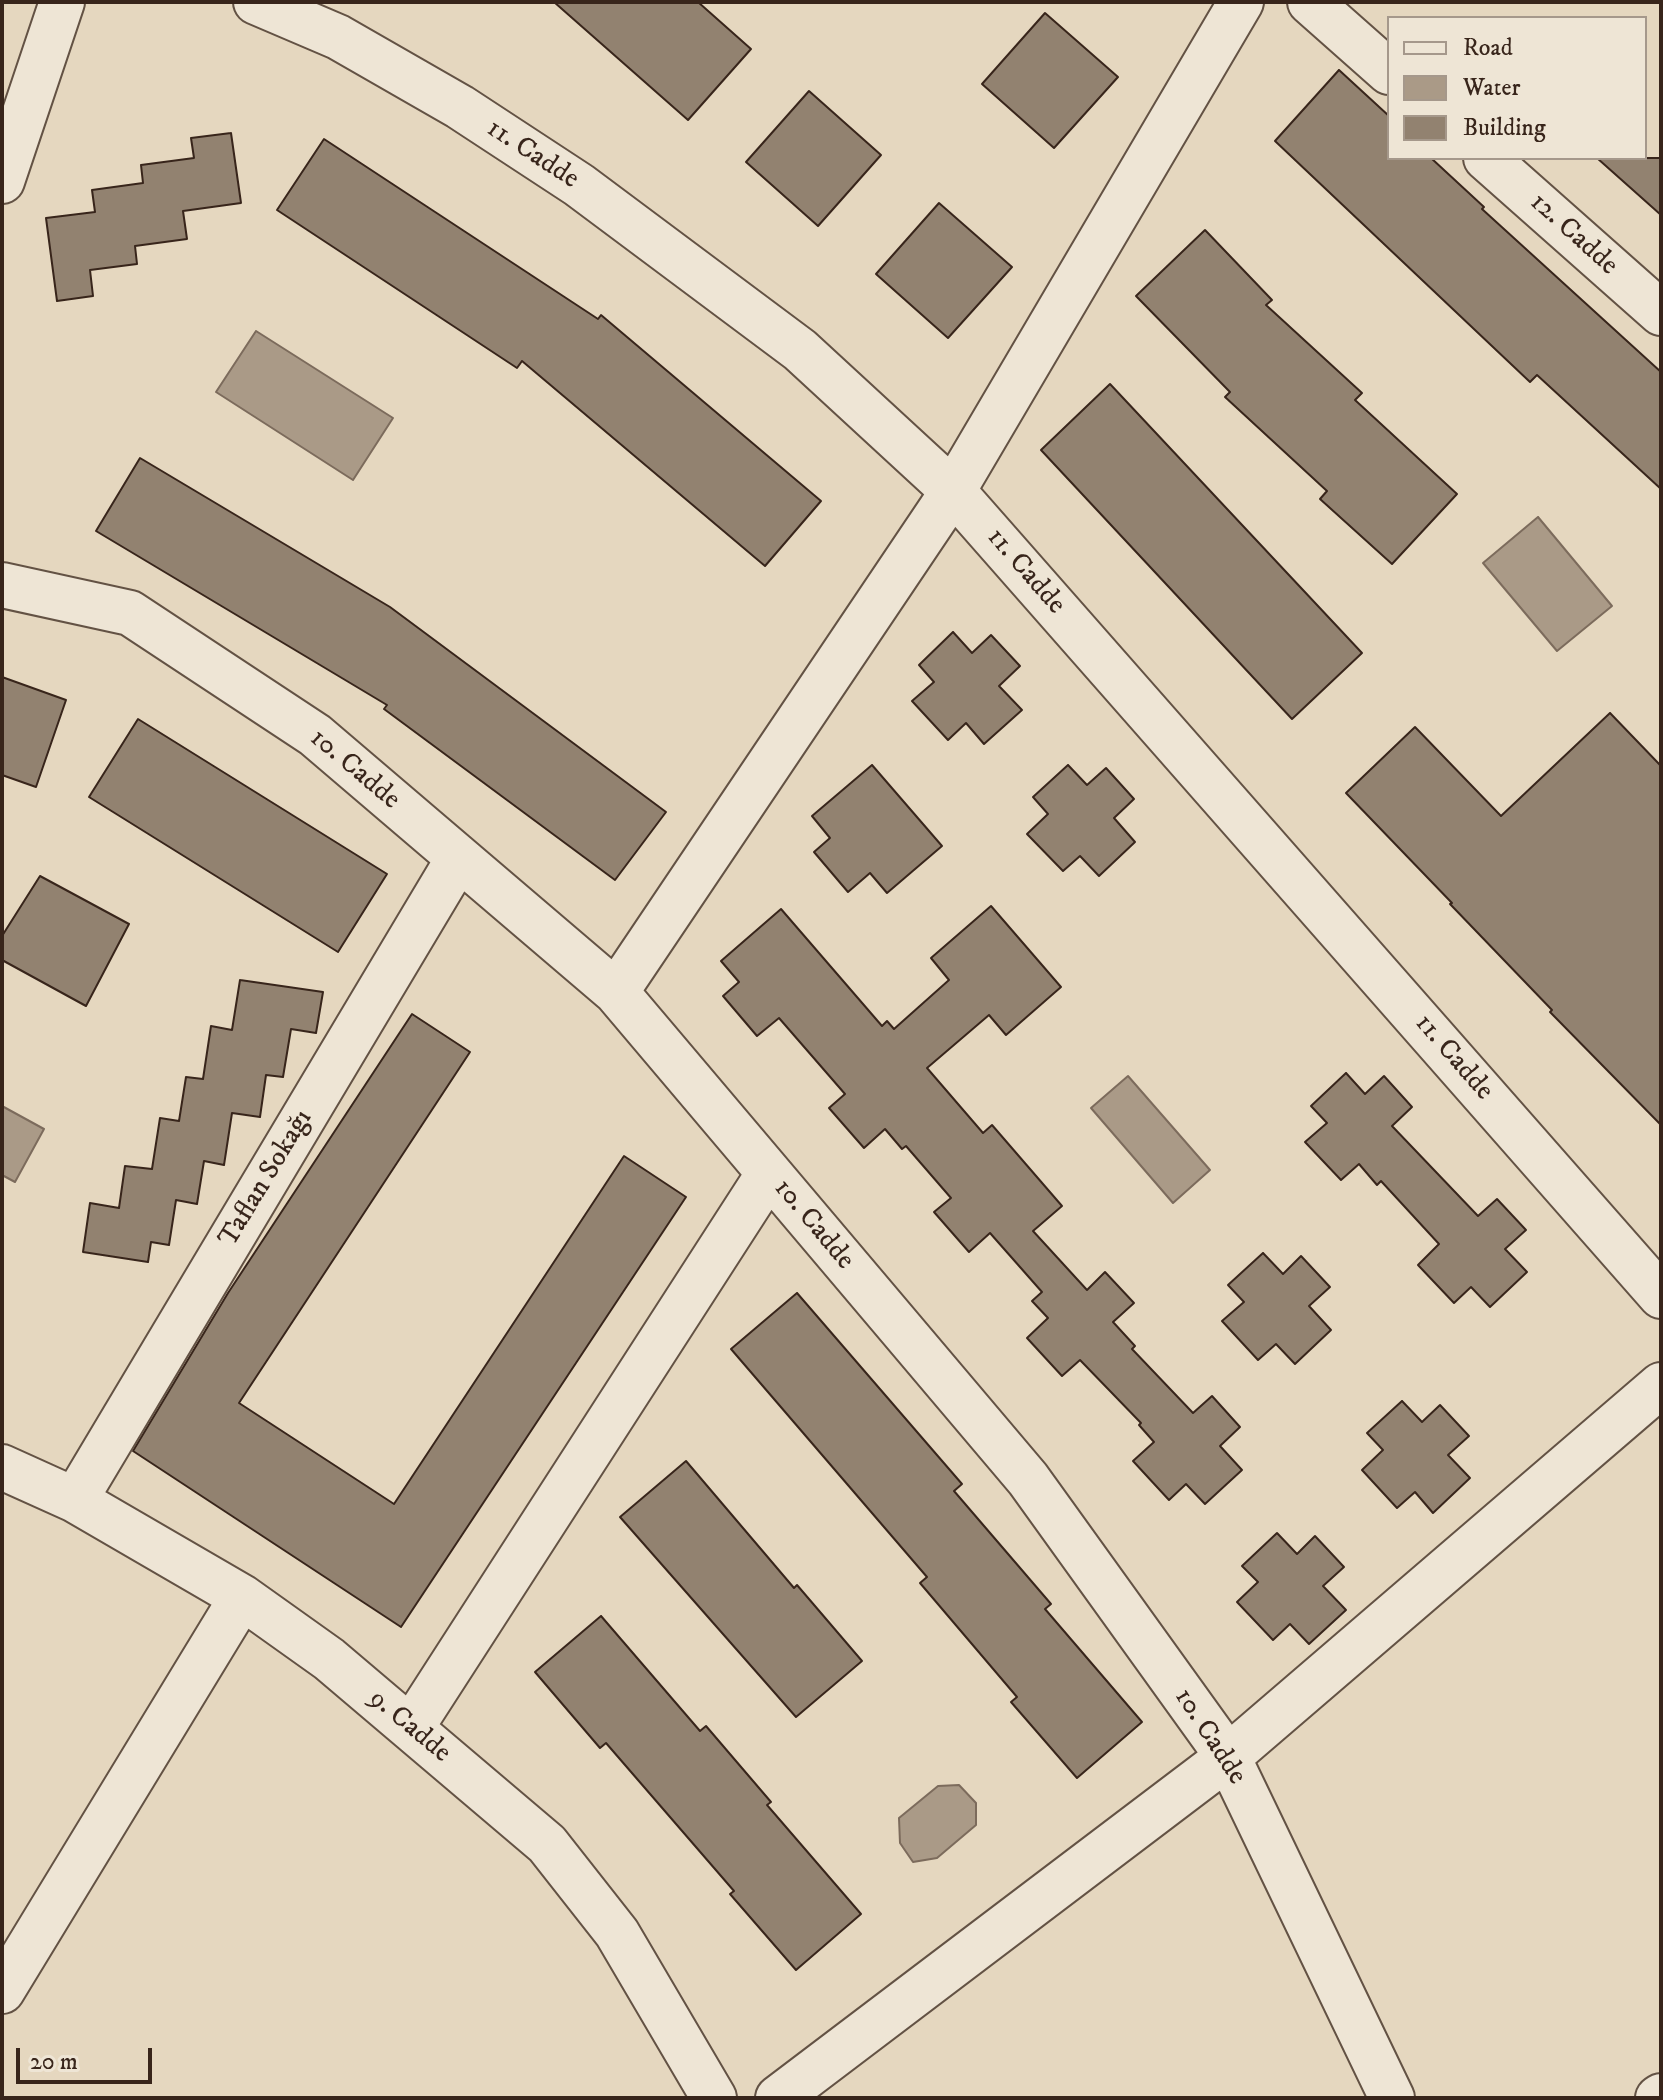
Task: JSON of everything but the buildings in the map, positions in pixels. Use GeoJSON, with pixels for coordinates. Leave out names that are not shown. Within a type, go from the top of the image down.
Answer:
{"type":"FeatureCollection","features":[{"type":"Feature","properties":{"kind":"street"},"geometry":{"type":"LineString","coordinates":[[4,166],[62,2]]}},
{"type":"Feature","properties":{"kind":"street","name":"11. Cadde"},"geometry":{"type":"LineString","coordinates":[[256,2],[338,37],[460,107],[579,185],[800,350],[953,491],[1661,1296]]}},
{"type":"Feature","properties":{"kind":"street"},"geometry":{"type":"LineString","coordinates":[[616,992],[953,491],[1241,2]]}},
{"type":"Feature","properties":{"kind":"street"},"geometry":{"type":"LineString","coordinates":[[1310,2],[1387,70]]}},
{"type":"Feature","properties":{"kind":"street","name":"12. Cadde"},"geometry":{"type":"LineString","coordinates":[[1488,160],[1661,313]]}},
{"type":"Feature","properties":{"kind":"street","name":"10. Cadde"},"geometry":{"type":"LineString","coordinates":[[2,585],[130,613],[315,735],[616,992],[1028,1479],[1228,1757],[1392,2098]]}},
{"type":"Feature","properties":{"kind":"street","name":"Taflan Sokağı"},"geometry":{"type":"LineString","coordinates":[[75,1500],[458,859]]}},
{"type":"Feature","properties":{"kind":"street"},"geometry":{"type":"LineString","coordinates":[[411,1728],[769,1173]]}},
{"type":"Feature","properties":{"kind":"street"},"geometry":{"type":"LineString","coordinates":[[778,2098],[1228,1757],[1661,1385]]}},
{"type":"Feature","properties":{"kind":"street","name":"9. Cadde"},"geometry":{"type":"LineString","coordinates":[[2,1467],[75,1500],[242,1597],[329,1659],[547,1844],[617,1933],[714,2098]]}},
{"type":"Feature","properties":{"kind":"street"},"geometry":{"type":"LineString","coordinates":[[2,1991],[242,1597]]}},
{"type":"Feature","properties":{"kind":"water"},"geometry":{"type":"Polygon","coordinates":[[[256,331],[393,418],[353,480],[216,392],[256,331]]]}},
{"type":"Feature","properties":{"kind":"water"},"geometry":{"type":"Polygon","coordinates":[[[1538,517],[1612,606],[1557,651],[1483,563],[1538,517]]]}},
{"type":"Feature","properties":{"kind":"water"},"geometry":{"type":"Polygon","coordinates":[[[1128,1076],[1210,1170],[1173,1203],[1091,1108],[1128,1076]]]}},
{"type":"Feature","properties":{"kind":"water"},"geometry":{"type":"Polygon","coordinates":[[[2,1106],[44,1129],[15,1182],[2,1175],[2,1106]]]}},
{"type":"Feature","properties":{"kind":"water"},"geometry":{"type":"Polygon","coordinates":[[[959,1785],[976,1803],[976,1825],[937,1858],[913,1862],[900,1843],[899,1818],[938,1786],[959,1785]]]}}]}
